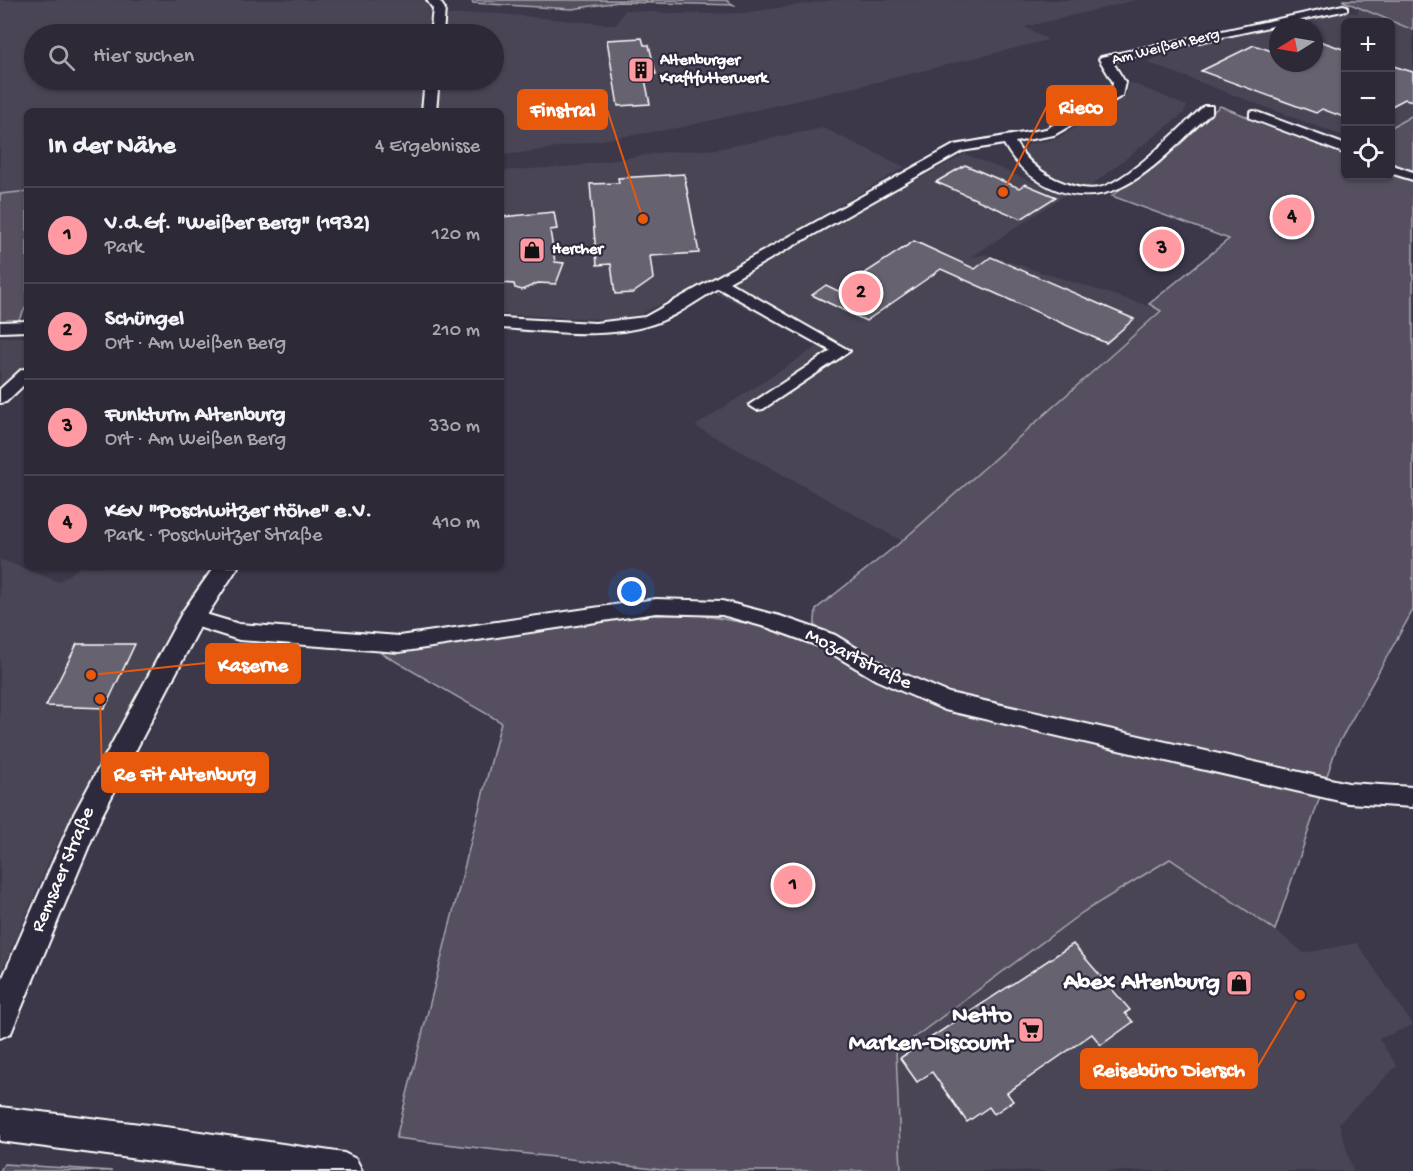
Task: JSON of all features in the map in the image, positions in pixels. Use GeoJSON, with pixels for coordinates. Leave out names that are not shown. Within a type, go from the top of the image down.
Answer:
{"type":"FeatureCollection","features":[{"type":"Feature","properties":{"kind":"street"},"geometry":{"type":"LineString","coordinates":[[433,0],[439,9],[438,24]]}},
{"type":"Feature","properties":{"kind":"street","name":"Am Weißen Berg"},"geometry":{"type":"LineString","coordinates":[[504,323],[630,326],[650,320],[958,148],[1050,132],[1118,93],[1119,82],[1105,59],[1343,8]]}},
{"type":"Feature","properties":{"kind":"street"},"geometry":{"type":"LineString","coordinates":[[429,108],[431,90]]}},
{"type":"Feature","properties":{"kind":"street"},"geometry":{"type":"LineString","coordinates":[[1008,140],[1016,156],[1032,173],[1073,190],[1097,192],[1119,184],[1208,109]]}},
{"type":"Feature","properties":{"kind":"street"},"geometry":{"type":"LineString","coordinates":[[1254,115],[1341,148]]}},
{"type":"Feature","properties":{"kind":"street"},"geometry":{"type":"LineString","coordinates":[[1395,170],[1413,176]]}},
{"type":"Feature","properties":{"kind":"street"},"geometry":{"type":"LineString","coordinates":[[717,282],[842,351],[757,405]]}},
{"type":"Feature","properties":{"kind":"street"},"geometry":{"type":"LineString","coordinates":[[0,327],[24,326]]}},
{"type":"Feature","properties":{"kind":"street"},"geometry":{"type":"LineString","coordinates":[[0,398],[24,376]]}},
{"type":"Feature","properties":{"kind":"street","name":"Remsaer Straße"},"geometry":{"type":"LineString","coordinates":[[0,1022],[70,850],[121,748],[192,618],[224,570]]}},
{"type":"Feature","properties":{"kind":"street","name":"Mozartstraße"},"geometry":{"type":"LineString","coordinates":[[192,618],[239,632],[399,644],[656,606],[722,608],[773,621],[828,641],[883,674],[945,702],[1348,793],[1413,797]]}},
{"type":"Feature","properties":{"kind":"street"},"geometry":{"type":"LineString","coordinates":[[0,1124],[162,1143],[344,1171]]}},
{"type":"Feature","properties":{"kind":"shaded area"},"geometry":{"type":"Polygon","coordinates":[[[0,0],[424,0],[428,3],[429,16],[490,13],[616,25],[625,10],[682,14],[743,13],[833,0],[1137,0],[1025,27],[1048,40],[683,127],[522,153],[504,155],[504,108],[24,108],[24,192],[0,194],[0,0]]]}},
{"type":"Feature","properties":{"kind":"shaded area"},"geometry":{"type":"Polygon","coordinates":[[[471,0],[726,0],[734,5],[618,2],[572,9],[473,3],[471,0]]]}},
{"type":"Feature","properties":{"kind":"shaded area"},"geometry":{"type":"Polygon","coordinates":[[[1413,0],[1413,30],[1395,23],[1395,18],[1384,18],[1343,1],[1413,0]]]}},
{"type":"Feature","properties":{"kind":"shaded area"},"geometry":{"type":"Polygon","coordinates":[[[1359,8],[1384,18],[1341,18],[1341,135],[1146,62],[1175,50],[1269,28],[1269,72],[1323,72],[1323,18],[1315,18],[1341,12],[1357,13],[1359,8]]]}},
{"type":"Feature","properties":{"kind":"shaded area"},"geometry":{"type":"Polygon","coordinates":[[[1395,23],[1413,30],[1413,115],[1395,126],[1395,23]]]}},
{"type":"Feature","properties":{"kind":"shaded area"},"geometry":{"type":"Polygon","coordinates":[[[1130,82],[1187,106],[1183,114],[1087,189],[1052,178],[1023,159],[1022,150],[1030,144],[1056,139],[1106,110],[1126,95],[1130,82]]]}},
{"type":"Feature","properties":{"kind":"shaded area"},"geometry":{"type":"Polygon","coordinates":[[[1220,106],[1341,153],[1341,180],[1395,180],[1395,174],[1413,181],[1413,610],[1337,746],[1275,930],[1170,859],[1083,912],[896,1051],[901,1171],[670,1171],[396,1138],[501,722],[381,653],[607,618],[647,615],[700,615],[757,625],[813,643],[816,609],[902,541],[1161,311],[1149,304],[1229,239],[1112,196],[1220,106]]]}},
{"type":"Feature","properties":{"kind":"shaded area"},"geometry":{"type":"Polygon","coordinates":[[[1413,115],[1413,173],[1395,166],[1395,125],[1413,115]]]}},
{"type":"Feature","properties":{"kind":"shaded area"},"geometry":{"type":"Polygon","coordinates":[[[823,128],[905,167],[802,227],[813,235],[965,154],[1065,195],[970,258],[985,254],[1161,310],[902,541],[695,426],[818,346],[727,298],[696,287],[641,314],[617,320],[504,314],[504,171],[575,166],[665,152],[717,149],[823,128]]]}},
{"type":"Feature","properties":{"kind":"shaded area"},"geometry":{"type":"Polygon","coordinates":[[[24,192],[24,310],[18,321],[0,322],[0,194],[24,192]]]}},
{"type":"Feature","properties":{"kind":"shaded area"},"geometry":{"type":"Polygon","coordinates":[[[0,337],[24,337],[24,367],[0,391],[0,337]]]}},
{"type":"Feature","properties":{"kind":"shaded area"},"geometry":{"type":"Polygon","coordinates":[[[0,559],[59,582],[76,570],[211,570],[171,628],[55,848],[0,975],[0,559]]]}},
{"type":"Feature","properties":{"kind":"shaded area"},"geometry":{"type":"Polygon","coordinates":[[[1170,859],[1275,930],[1304,953],[1357,943],[1413,1025],[1379,1039],[1397,1066],[1339,1123],[1353,1171],[901,1171],[896,1051],[1083,912],[1170,859]]]}},
{"type":"Feature","properties":{"kind":"shaded area"},"geometry":{"type":"Polygon","coordinates":[[[4,1164],[112,1171],[0,1171],[4,1164]]]}},
{"type":"Feature","properties":{"kind":"building","name":"Altenburger Kraftfutterwerk"},"geometry":{"type":"Polygon","coordinates":[[[642,38],[644,45],[649,45],[656,74],[644,74],[650,104],[618,106],[607,40],[642,38]]]}},
{"type":"Feature","properties":{"kind":"building"},"geometry":{"type":"Polygon","coordinates":[[[1323,42],[1341,48],[1341,116],[1322,109],[1316,113],[1201,71],[1254,45],[1269,50],[1269,72],[1323,72],[1323,42]]]}},
{"type":"Feature","properties":{"kind":"building"},"geometry":{"type":"Polygon","coordinates":[[[1395,67],[1413,72],[1413,101],[1405,99],[1395,104],[1395,67]]]}},
{"type":"Feature","properties":{"kind":"building"},"geometry":{"type":"Polygon","coordinates":[[[965,165],[1019,188],[1025,184],[1056,197],[1021,219],[936,182],[965,165]]]}},
{"type":"Feature","properties":{"kind":"building"},"geometry":{"type":"Polygon","coordinates":[[[684,174],[699,253],[650,256],[653,279],[633,293],[615,294],[611,264],[597,265],[590,184],[619,183],[618,178],[684,174]]]}},
{"type":"Feature","properties":{"kind":"building","name":"Hercher"},"geometry":{"type":"Polygon","coordinates":[[[554,212],[557,229],[550,230],[555,262],[564,263],[556,284],[538,283],[522,290],[515,288],[514,284],[504,283],[504,217],[554,212]]]}},
{"type":"Feature","properties":{"kind":"building"},"geometry":{"type":"Polygon","coordinates":[[[914,241],[975,269],[991,257],[1134,319],[1106,343],[941,269],[866,321],[812,295],[826,285],[838,291],[914,241]]]}},
{"type":"Feature","properties":{"kind":"building"},"geometry":{"type":"Polygon","coordinates":[[[77,644],[135,644],[105,708],[46,706],[77,644]]]}},
{"type":"Feature","properties":{"kind":"building","name":"Netto Marken-Discount"},"geometry":{"type":"Polygon","coordinates":[[[1073,944],[1130,1010],[1125,1013],[1133,1022],[1101,1045],[1092,1034],[1007,1093],[1013,1101],[994,1114],[989,1107],[967,1122],[932,1072],[917,1082],[900,1058],[1073,944]]]}},
{"type":"Feature","properties":{"kind":"place","name":"Altenburger Kraftfutterwerk"},"geometry":{"type":"Point","coordinates":[641,70]}},
{"type":"Feature","properties":{"kind":"place","name":"Rieco"},"geometry":{"type":"Point","coordinates":[1003,192]}},
{"type":"Feature","properties":{"kind":"place","name":"KGV \"Poschwitzer Höhe\" e.V."},"geometry":{"type":"Point","coordinates":[1292,217]}},
{"type":"Feature","properties":{"kind":"place","name":"Finstral"},"geometry":{"type":"Point","coordinates":[643,219]}},
{"type":"Feature","properties":{"kind":"place","name":"Funkturm Altenburg"},"geometry":{"type":"Point","coordinates":[1162,249]}},
{"type":"Feature","properties":{"kind":"place","name":"Hercher"},"geometry":{"type":"Point","coordinates":[532,250]}},
{"type":"Feature","properties":{"kind":"place","name":"Schüngel"},"geometry":{"type":"Point","coordinates":[861,293]}},
{"type":"Feature","properties":{"kind":"place","name":"Kaserne"},"geometry":{"type":"Point","coordinates":[91,675]}},
{"type":"Feature","properties":{"kind":"place","name":"Re Fit Altenburg"},"geometry":{"type":"Point","coordinates":[100,699]}},
{"type":"Feature","properties":{"kind":"place","name":"V.d.Gf. \"Weißer Berg\" (1932)"},"geometry":{"type":"Point","coordinates":[793,885]}},
{"type":"Feature","properties":{"kind":"place","name":"Abex Altenburg"},"geometry":{"type":"Point","coordinates":[1239,983]}},
{"type":"Feature","properties":{"kind":"place","name":"Reisebüro Diersch"},"geometry":{"type":"Point","coordinates":[1300,995]}},
{"type":"Feature","properties":{"kind":"place","name":"Netto Marken-Discount"},"geometry":{"type":"Point","coordinates":[1031,1030]}}]}
